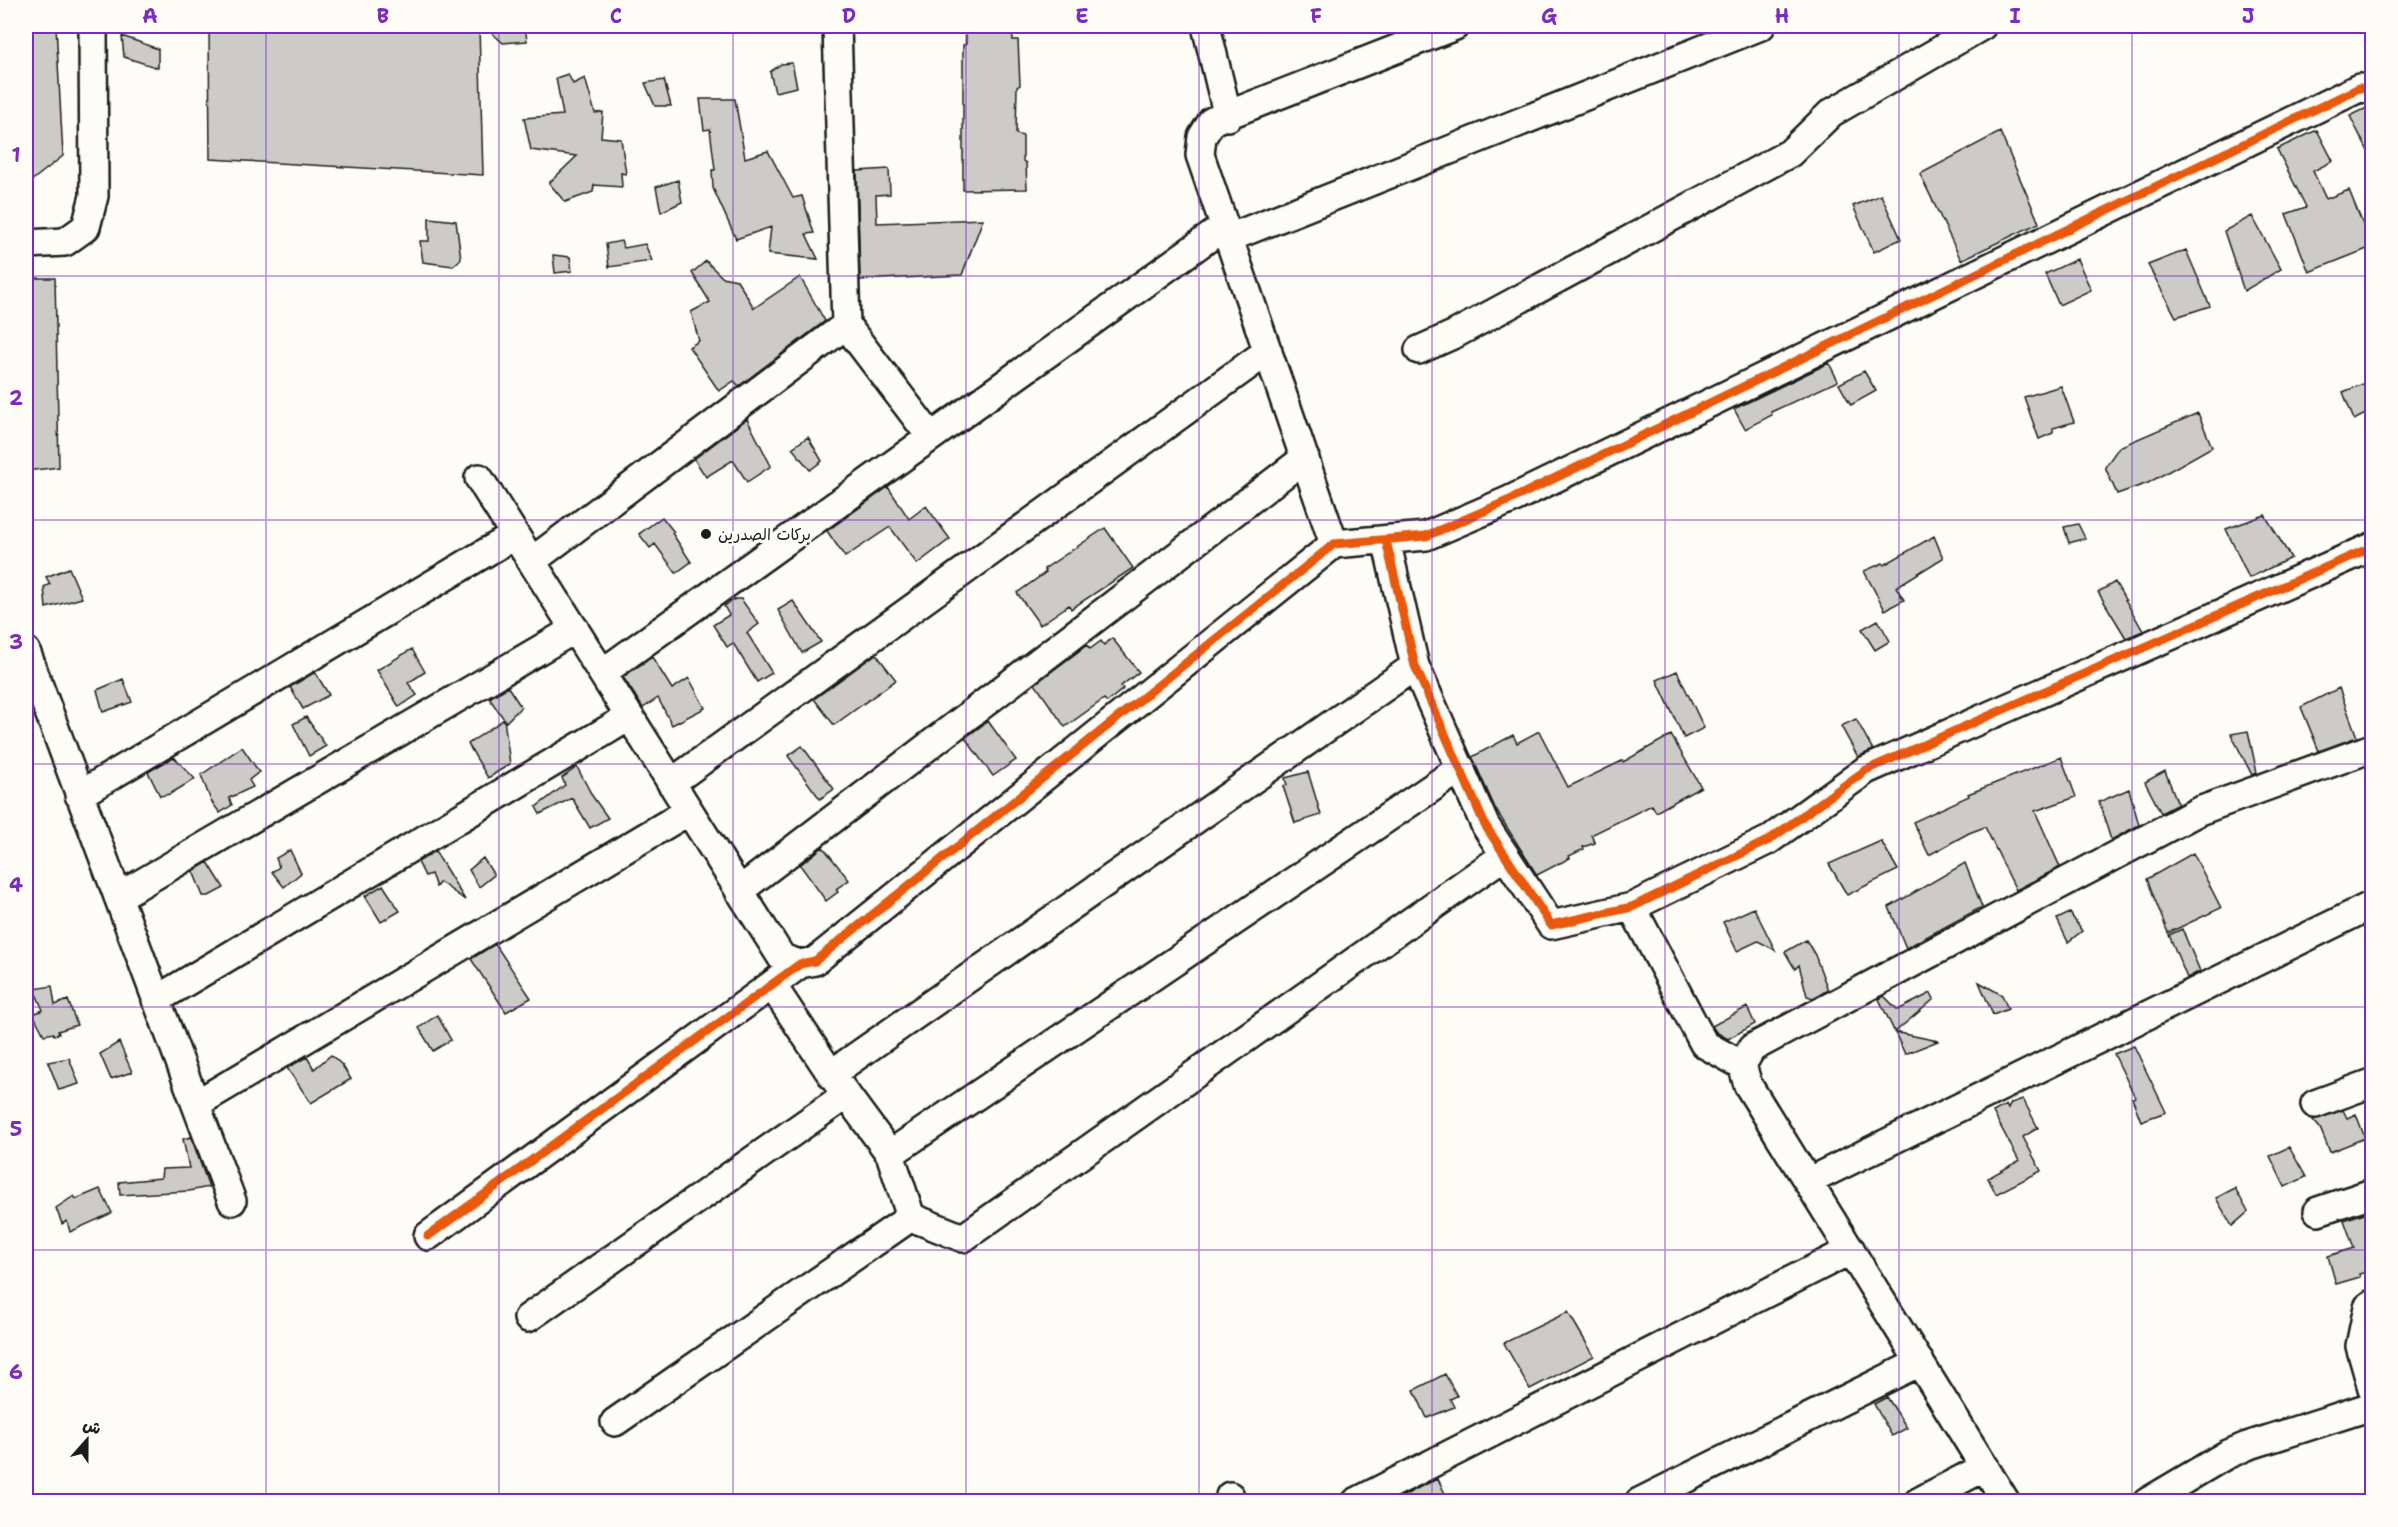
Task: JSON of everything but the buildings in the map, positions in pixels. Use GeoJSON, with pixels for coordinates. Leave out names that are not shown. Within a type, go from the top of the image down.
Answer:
{"type":"FeatureCollection","features":[{"type":"Feature","properties":{"kind":"street"},"geometry":{"type":"LineString","coordinates":[[26,244],[65,242],[86,226],[94,196],[93,26]]}},
{"type":"Feature","properties":{"kind":"street"},"geometry":{"type":"LineString","coordinates":[[837,26],[846,325],[931,437]]}},
{"type":"Feature","properties":{"kind":"street"},"geometry":{"type":"LineString","coordinates":[[1206,26],[1228,117]]}},
{"type":"Feature","properties":{"kind":"street"},"geometry":{"type":"LineString","coordinates":[[1334,543],[1200,155],[1202,137],[1212,121],[1228,117],[1455,26]]}},
{"type":"Feature","properties":{"kind":"street"},"geometry":{"type":"LineString","coordinates":[[602,673],[931,437],[1227,232],[1761,26]]}},
{"type":"Feature","properties":{"kind":"street"},"geometry":{"type":"LineString","coordinates":[[1419,350],[1466,328],[1790,153],[1831,113],[1982,26]]}},
{"type":"Feature","properties":{"kind":"street"},"geometry":{"type":"LineString","coordinates":[[428,1236],[800,964],[816,961],[1334,543],[1426,536],[1510,500],[2348,93],[2359,88],[2373,89]]}},
{"type":"Feature","properties":{"kind":"street"},"geometry":{"type":"LineString","coordinates":[[532,561],[846,325]]}},
{"type":"Feature","properties":{"kind":"street"},"geometry":{"type":"LineString","coordinates":[[671,783],[1268,351]]}},
{"type":"Feature","properties":{"kind":"street"},"geometry":{"type":"LineString","coordinates":[[739,891],[1305,458]]}},
{"type":"Feature","properties":{"kind":"street"},"geometry":{"type":"LineString","coordinates":[[479,478],[782,958],[800,964]]}},
{"type":"Feature","properties":{"kind":"street"},"geometry":{"type":"LineString","coordinates":[[80,795],[515,535]]}},
{"type":"Feature","properties":{"kind":"street"},"geometry":{"type":"LineString","coordinates":[[1386,540],[1415,666],[1485,825],[1551,925],[1632,907],[1769,840],[1866,771],[2373,548]]}},
{"type":"Feature","properties":{"kind":"street"},"geometry":{"type":"LineString","coordinates":[[118,897],[574,629]]}},
{"type":"Feature","properties":{"kind":"street"},"geometry":{"type":"LineString","coordinates":[[26,651],[232,1201]]}},
{"type":"Feature","properties":{"kind":"street"},"geometry":{"type":"LineString","coordinates":[[528,1318],[839,1084],[1415,666]]}},
{"type":"Feature","properties":{"kind":"street"},"geometry":{"type":"LineString","coordinates":[[156,1000],[629,717]]}},
{"type":"Feature","properties":{"kind":"street"},"geometry":{"type":"LineString","coordinates":[[1742,1065],[1752,1048],[2199,812],[2373,748]]}},
{"type":"Feature","properties":{"kind":"street"},"geometry":{"type":"LineString","coordinates":[[890,1154],[1461,768]]}},
{"type":"Feature","properties":{"kind":"street"},"geometry":{"type":"LineString","coordinates":[[196,1104],[689,811]]}},
{"type":"Feature","properties":{"kind":"street"},"geometry":{"type":"LineString","coordinates":[[772,985],[890,1154],[911,1217],[963,1238],[1505,855]]}},
{"type":"Feature","properties":{"kind":"street"},"geometry":{"type":"LineString","coordinates":[[1809,1181],[2373,905]]}},
{"type":"Feature","properties":{"kind":"street"},"geometry":{"type":"LineString","coordinates":[[1632,907],[1704,1044],[1742,1065],[1748,1085],[2006,1502]]}},
{"type":"Feature","properties":{"kind":"street"},"geometry":{"type":"LineString","coordinates":[[2315,1104],[2373,1083]]}},
{"type":"Feature","properties":{"kind":"street"},"geometry":{"type":"LineString","coordinates":[[2318,1211],[2373,1193]]}},
{"type":"Feature","properties":{"kind":"street"},"geometry":{"type":"LineString","coordinates":[[615,1422],[911,1217]]}},
{"type":"Feature","properties":{"kind":"street"},"geometry":{"type":"LineString","coordinates":[[1356,1502],[1851,1250]]}},
{"type":"Feature","properties":{"kind":"street"},"geometry":{"type":"LineString","coordinates":[[2373,1304],[2368,1306],[2360,1346],[2373,1388]]}},
{"type":"Feature","properties":{"kind":"street"},"geometry":{"type":"LineString","coordinates":[[1639,1502],[1920,1362]]}},
{"type":"Feature","properties":{"kind":"street"},"geometry":{"type":"LineString","coordinates":[[2147,1502],[2209,1464],[2247,1446],[2373,1406]]}},
{"type":"Feature","properties":{"kind":"street"},"geometry":{"type":"LineString","coordinates":[[1918,1502],[1985,1467]]}},
{"type":"Feature","properties":{"kind":"cycle path"},"geometry":{"type":"LineString","coordinates":[[428,1236],[800,964],[815,961],[1334,544],[1426,536],[1510,500],[2359,88],[2372,89]]}},
{"type":"Feature","properties":{"kind":"cycle path"},"geometry":{"type":"LineString","coordinates":[[1386,540],[1415,666],[1485,825],[1551,925],[1632,907],[1769,840],[1866,770],[2372,547]]}},
{"type":"Feature","properties":{"kind":"place","name":"بركات الصدرين"},"geometry":{"type":"Point","coordinates":[706,534]}}]}
